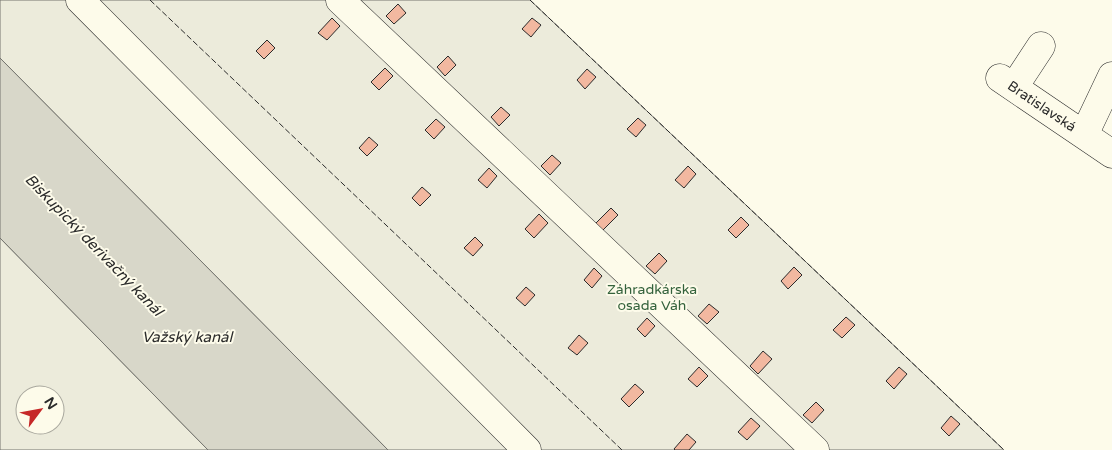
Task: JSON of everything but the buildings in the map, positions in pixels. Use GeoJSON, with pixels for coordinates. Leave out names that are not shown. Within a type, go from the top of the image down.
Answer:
{"type":"FeatureCollection","features":[{"type":"Feature","properties":{"kind":"lane"},"geometry":{"type":"LineString","coordinates":[[80,0],[527,450]]}},
{"type":"Feature","properties":{"kind":"lane"},"geometry":{"type":"LineString","coordinates":[[340,0],[815,450]]}},
{"type":"Feature","properties":{"kind":"lane","name":"Bratislavská"},"geometry":{"type":"LineString","coordinates":[[1041,46],[1007,82],[1112,154]]}},
{"type":"Feature","properties":{"kind":"lane"},"geometry":{"type":"LineString","coordinates":[[1084,135],[1112,76]]}},
{"type":"Feature","properties":{"kind":"green space","name":"Záhradkárska osada Váh"},"geometry":{"type":"Polygon","coordinates":[[[0,0],[530,0],[1004,450],[388,450],[0,58],[0,0]]]}},
{"type":"Feature","properties":{"kind":"green space"},"geometry":{"type":"Polygon","coordinates":[[[0,238],[208,450],[0,450],[0,238]]]}},
{"type":"Feature","properties":{"kind":"water","name":"Važský kanál"},"geometry":{"type":"Polygon","coordinates":[[[0,58],[388,450],[208,450],[0,238],[0,58]]]}},
{"type":"Feature","properties":{"kind":"fence"},"geometry":{"type":"LineString","coordinates":[[150,0],[622,450]]}},
{"type":"Feature","properties":{"kind":"fence"},"geometry":{"type":"LineString","coordinates":[[530,0],[1004,450]]}},
{"type":"Feature","properties":{"kind":"water label","name":"Biskupický derivačný kanál"},"geometry":{"type":"Point","coordinates":[94,245]}}]}
